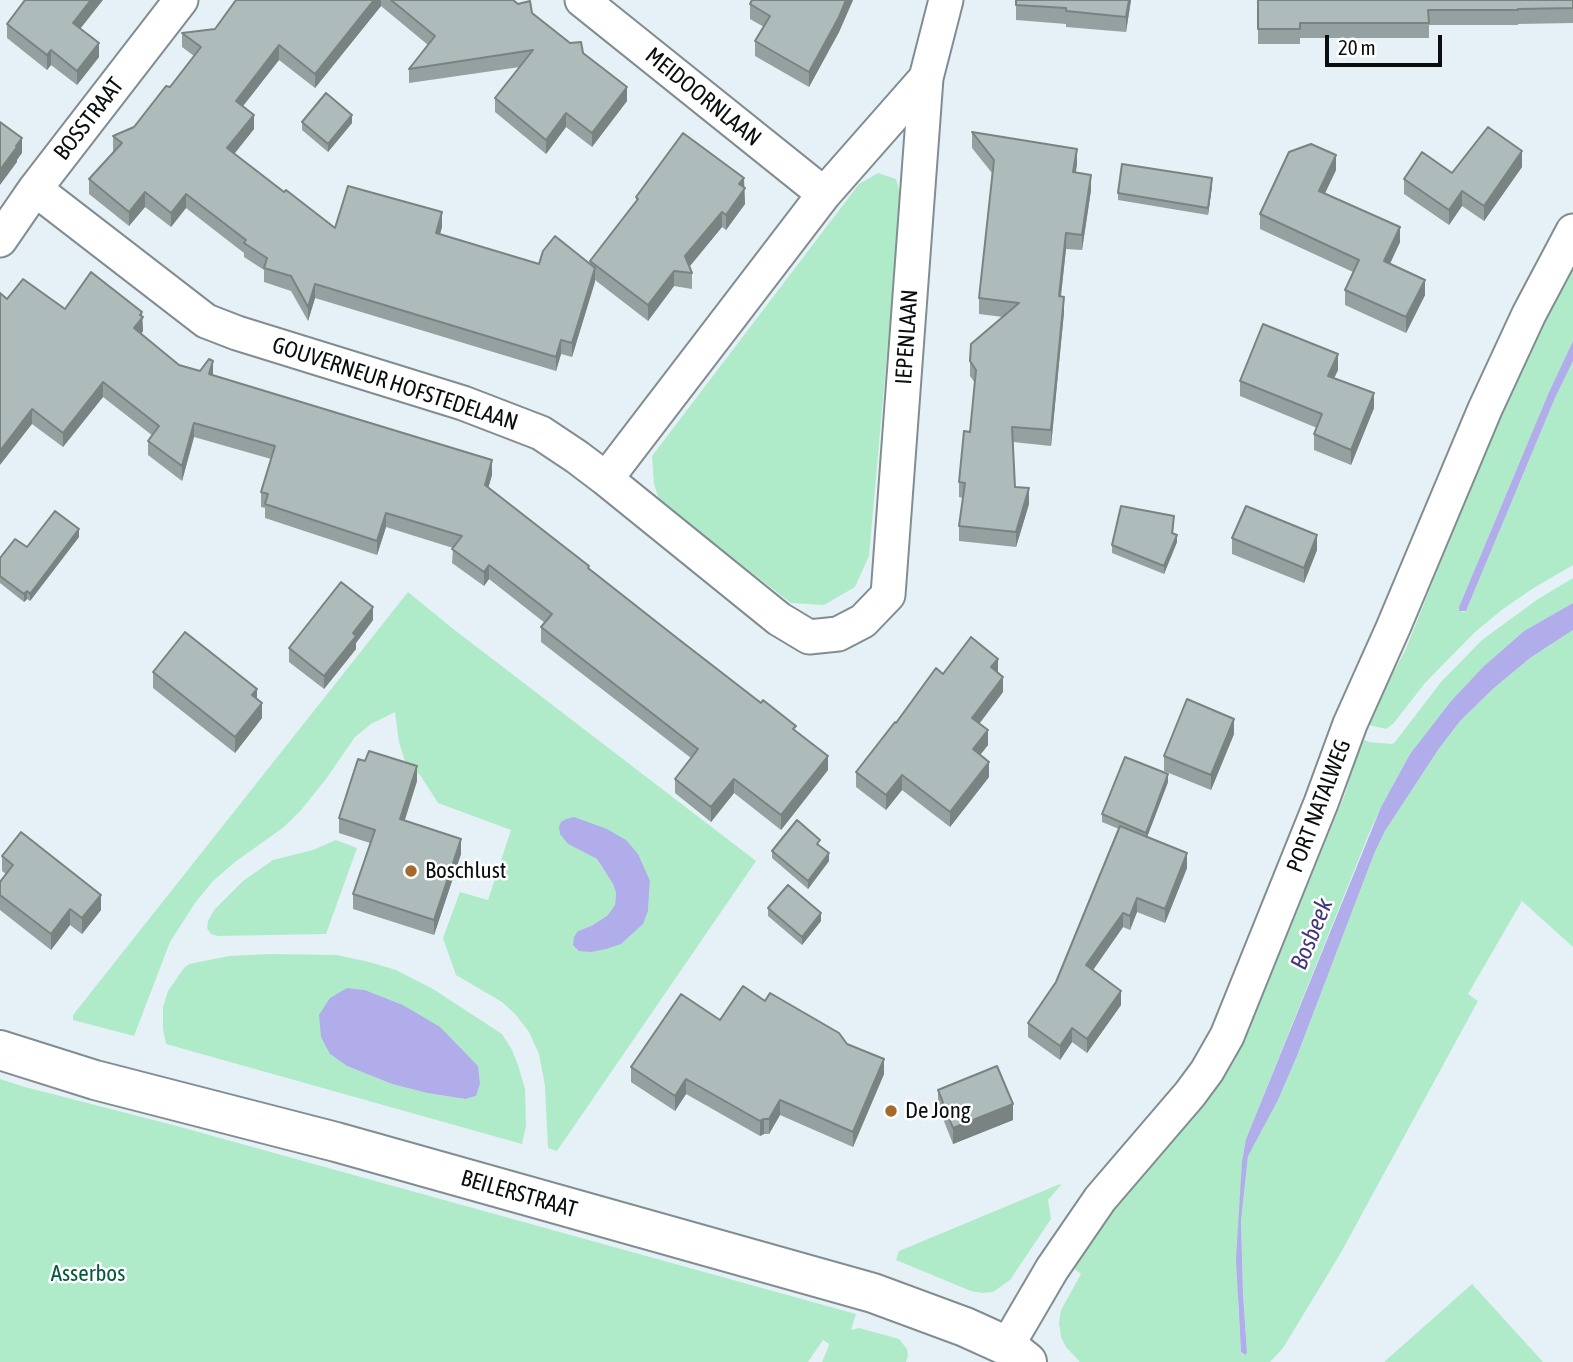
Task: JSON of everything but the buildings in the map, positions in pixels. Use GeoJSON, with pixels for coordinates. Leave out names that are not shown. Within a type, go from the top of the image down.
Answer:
{"type":"FeatureCollection","features":[{"type":"Feature","properties":{"kind":"street","name":"BOSSTRAAT"},"geometry":{"type":"LineString","coordinates":[[0,240],[35,189],[181,0]]}},
{"type":"Feature","properties":{"kind":"street","name":"MEIDOORNLAAN"},"geometry":{"type":"LineString","coordinates":[[582,0],[824,194]]}},
{"type":"Feature","properties":{"kind":"street","name":"IEPENLAAN"},"geometry":{"type":"LineString","coordinates":[[888,595],[926,78],[946,0]]}},
{"type":"Feature","properties":{"kind":"street","name":"IEPENLAAN"},"geometry":{"type":"LineString","coordinates":[[606,479],[824,194],[926,78]]}},
{"type":"Feature","properties":{"kind":"street","name":"GOUVERNEUR HOFSTEDELAAN"},"geometry":{"type":"LineString","coordinates":[[35,189],[206,321],[463,403],[541,433],[606,479],[779,619],[809,637],[838,634],[863,621],[888,595]]}},
{"type":"Feature","properties":{"kind":"street","name":"PORT NATALWEG"},"geometry":{"type":"LineString","coordinates":[[1017,1354],[1052,1269],[1094,1208],[1190,1094],[1227,1036],[1350,724],[1485,409],[1529,313],[1573,231]]}},
{"type":"Feature","properties":{"kind":"street","name":"BEILERSTRAAT"},"geometry":{"type":"LineString","coordinates":[[0,1051],[95,1080],[336,1142],[873,1293],[965,1327],[1017,1354]]}},
{"type":"Feature","properties":{"kind":"green space"},"geometry":{"type":"Polygon","coordinates":[[[878,173],[896,179],[901,197],[869,556],[855,587],[824,605],[791,603],[660,502],[654,484],[652,456],[859,184],[878,173]]]}},
{"type":"Feature","properties":{"kind":"green space"},"geometry":{"type":"Polygon","coordinates":[[[1573,263],[1573,341],[1549,392],[1459,611],[1466,611],[1573,361],[1573,565],[1532,589],[1475,632],[1425,683],[1393,724],[1386,729],[1360,723],[1371,700],[1392,674],[1405,651],[1517,377],[1573,263]]]}},
{"type":"Feature","properties":{"kind":"green space"},"geometry":{"type":"Polygon","coordinates":[[[1573,578],[1573,603],[1524,631],[1484,666],[1451,701],[1410,754],[1370,831],[1246,1139],[1242,1161],[1238,1304],[1241,1352],[1244,1355],[1247,1353],[1241,1221],[1248,1155],[1278,1100],[1297,1056],[1374,854],[1385,831],[1460,721],[1530,658],[1573,630],[1573,947],[1522,901],[1468,994],[1478,1001],[1339,1256],[1283,1348],[1270,1362],[1080,1362],[1066,1347],[1059,1323],[1061,1310],[1081,1274],[1072,1267],[1110,1213],[1210,1097],[1232,1065],[1249,1030],[1345,794],[1350,776],[1349,752],[1355,736],[1369,742],[1395,742],[1441,682],[1482,640],[1538,599],[1573,578]]]}},
{"type":"Feature","properties":{"kind":"green space"},"geometry":{"type":"Polygon","coordinates":[[[408,592],[756,861],[557,1151],[548,1148],[545,1086],[539,1054],[529,1032],[502,1002],[456,975],[443,938],[460,892],[488,900],[511,830],[438,803],[420,775],[405,761],[395,712],[371,724],[355,737],[302,809],[284,827],[213,881],[195,903],[170,942],[134,1036],[73,1020],[73,1015],[408,592]],[[561,822],[568,844],[597,859],[616,893],[615,905],[606,917],[578,931],[621,944],[642,924],[648,911],[650,881],[561,822]]]}},
{"type":"Feature","properties":{"kind":"green space"},"geometry":{"type":"Polygon","coordinates":[[[336,840],[357,848],[326,934],[211,934],[207,928],[214,910],[243,881],[273,860],[313,850],[336,840]]]}},
{"type":"Feature","properties":{"kind":"green space"},"geometry":{"type":"Polygon","coordinates":[[[337,955],[396,970],[433,989],[502,1034],[512,1050],[525,1089],[526,1126],[522,1144],[166,1044],[163,1007],[168,991],[184,968],[189,964],[229,956],[337,955]],[[347,988],[330,1054],[347,1066],[392,1084],[464,1099],[476,1096],[480,1084],[416,1014],[403,1005],[365,990],[347,988]]]}},
{"type":"Feature","properties":{"kind":"green space","name":"Asserbos"},"geometry":{"type":"Polygon","coordinates":[[[0,1079],[856,1314],[851,1330],[859,1328],[899,1339],[907,1349],[908,1356],[906,1362],[822,1362],[829,1344],[823,1340],[808,1362],[0,1362],[0,1079]]]}},
{"type":"Feature","properties":{"kind":"green space"},"geometry":{"type":"Polygon","coordinates":[[[1060,1184],[1048,1200],[1051,1219],[1010,1280],[993,1292],[971,1291],[896,1260],[899,1251],[1060,1184]]]}},
{"type":"Feature","properties":{"kind":"green space"},"geometry":{"type":"Polygon","coordinates":[[[1472,1284],[1543,1362],[1384,1362],[1472,1284]]]}},
{"type":"Feature","properties":{"kind":"shaded area"},"geometry":{"type":"Polygon","coordinates":[[[1573,341],[1573,361],[1466,611],[1459,611],[1549,392],[1573,341]]]}},
{"type":"Feature","properties":{"kind":"shaded area"},"geometry":{"type":"Polygon","coordinates":[[[1573,603],[1573,630],[1530,658],[1460,721],[1385,831],[1374,854],[1297,1056],[1278,1100],[1248,1156],[1241,1221],[1245,1355],[1241,1352],[1236,1260],[1242,1161],[1246,1139],[1381,807],[1410,754],[1451,701],[1484,666],[1524,631],[1573,603]]]}},
{"type":"Feature","properties":{"kind":"shaded area"},"geometry":{"type":"Polygon","coordinates":[[[574,817],[607,829],[626,840],[638,854],[650,881],[648,911],[643,924],[621,944],[591,952],[579,951],[573,945],[574,937],[578,931],[607,916],[615,905],[616,893],[597,859],[568,844],[560,834],[561,822],[574,817]]]}},
{"type":"Feature","properties":{"kind":"shaded area"},"geometry":{"type":"Polygon","coordinates":[[[347,988],[365,990],[403,1005],[440,1027],[478,1066],[480,1084],[476,1096],[465,1099],[392,1084],[347,1066],[330,1054],[321,1037],[319,1015],[330,998],[347,988]]]}},
{"type":"Feature","properties":{"kind":"place","name":"Boschlust"},"geometry":{"type":"Point","coordinates":[411,871]}},
{"type":"Feature","properties":{"kind":"place","name":"De Jong"},"geometry":{"type":"Point","coordinates":[891,1111]}},
{"type":"Feature","properties":{"kind":"water label","name":"Bosbeek"},"geometry":{"type":"Point","coordinates":[1312,934]}}]}
